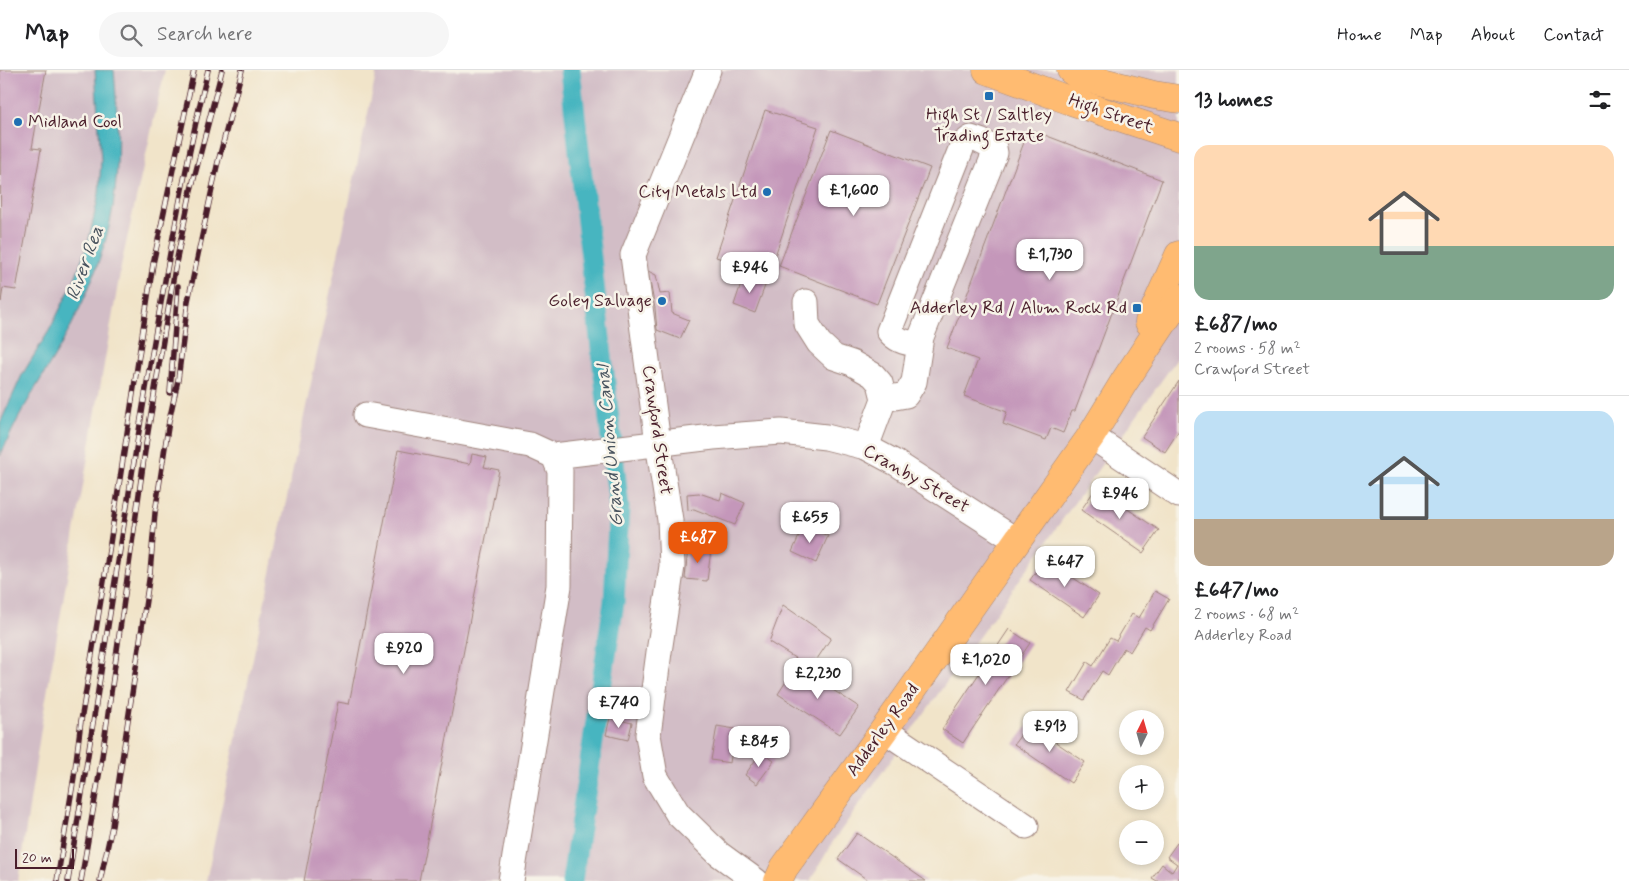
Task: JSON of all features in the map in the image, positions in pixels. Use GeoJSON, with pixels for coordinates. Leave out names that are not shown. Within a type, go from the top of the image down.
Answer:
{"type":"FeatureCollection","features":[{"type":"Feature","properties":{"kind":"main road","name":"High Street"},"geometry":{"type":"LineString","coordinates":[[988,70],[1179,137]]}},
{"type":"Feature","properties":{"kind":"main road","name":"High Street"},"geometry":{"type":"LineString","coordinates":[[1072,70],[1079,76],[1154,95],[1179,99]]}},
{"type":"Feature","properties":{"kind":"main road","name":"Adderley Road"},"geometry":{"type":"LineString","coordinates":[[1124,382],[1157,302],[1179,255]]}},
{"type":"Feature","properties":{"kind":"main road","name":"Adderley Road"},"geometry":{"type":"LineString","coordinates":[[778,881],[784,868],[884,730],[1091,436],[1179,299]]}},
{"type":"Feature","properties":{"kind":"street","name":"Crawford Street"},"geometry":{"type":"LineString","coordinates":[[708,70],[633,254],[650,445],[670,520],[672,566],[648,736],[655,776],[678,814],[719,854],[756,881]]}},
{"type":"Feature","properties":{"kind":"street"},"geometry":{"type":"LineString","coordinates":[[884,399],[906,395],[914,382],[919,362],[920,343],[995,153],[994,148],[980,140],[971,138],[963,144],[889,331],[895,338],[910,344],[920,343]]}},
{"type":"Feature","properties":{"kind":"street"},"geometry":{"type":"LineString","coordinates":[[806,302],[807,324],[819,343],[834,356],[852,363],[873,375],[880,383],[884,399],[866,447]]}},
{"type":"Feature","properties":{"kind":"street"},"geometry":{"type":"LineString","coordinates":[[366,415],[530,445],[554,456],[560,471],[559,586],[511,881]]}},
{"type":"Feature","properties":{"kind":"street","name":"Cranby Street"},"geometry":{"type":"LineString","coordinates":[[554,456],[713,436],[781,432],[826,437],[866,447],[896,463],[1017,541]]}},
{"type":"Feature","properties":{"kind":"street"},"geometry":{"type":"LineString","coordinates":[[1091,436],[1179,495]]}},
{"type":"Feature","properties":{"kind":"street"},"geometry":{"type":"LineString","coordinates":[[884,730],[1026,826]]}},
{"type":"Feature","properties":{"kind":"shaded area"},"geometry":{"type":"Polygon","coordinates":[[[0,70],[165,70],[122,261],[42,722],[18,881],[0,881],[0,70]]]}},
{"type":"Feature","properties":{"kind":"shaded area"},"geometry":{"type":"Polygon","coordinates":[[[377,70],[1179,70],[1179,356],[834,840],[810,881],[206,881],[377,70]]]}},
{"type":"Feature","properties":{"kind":"water","name":"River Rea"},"geometry":{"type":"Polygon","coordinates":[[[95,70],[114,70],[117,156],[115,190],[110,223],[95,271],[75,317],[0,456],[0,423],[22,375],[50,329],[74,281],[89,239],[99,193],[101,160],[95,70]]]}},
{"type":"Feature","properties":{"kind":"building"},"geometry":{"type":"Polygon","coordinates":[[[0,70],[46,70],[32,148],[41,149],[16,290],[3,288],[1,302],[0,70]]]}},
{"type":"Feature","properties":{"kind":"building","name":"City Metals Ltd"},"geometry":{"type":"Polygon","coordinates":[[[765,110],[818,127],[769,274],[716,257],[765,110]]]}},
{"type":"Feature","properties":{"kind":"building"},"geometry":{"type":"Polygon","coordinates":[[[1029,129],[1162,180],[1075,411],[1072,411],[1063,433],[1051,428],[1046,440],[1003,424],[1007,412],[964,396],[978,360],[947,348],[1029,129]]]}},
{"type":"Feature","properties":{"kind":"building"},"geometry":{"type":"Polygon","coordinates":[[[831,130],[930,168],[877,304],[779,266],[831,130]]]}},
{"type":"Feature","properties":{"kind":"building","name":"Goley Salvage"},"geometry":{"type":"Polygon","coordinates":[[[648,271],[656,275],[660,294],[670,293],[672,313],[689,320],[680,339],[657,330],[648,271]]]}},
{"type":"Feature","properties":{"kind":"building"},"geometry":{"type":"Polygon","coordinates":[[[744,275],[766,283],[755,313],[734,305],[744,275]]]}},
{"type":"Feature","properties":{"kind":"building"},"geometry":{"type":"Polygon","coordinates":[[[1179,381],[1179,430],[1165,452],[1142,437],[1179,381]]]}},
{"type":"Feature","properties":{"kind":"building"},"geometry":{"type":"Polygon","coordinates":[[[398,450],[470,464],[472,454],[487,457],[484,467],[499,470],[419,881],[304,881],[338,702],[349,704],[398,450]]]}},
{"type":"Feature","properties":{"kind":"building"},"geometry":{"type":"Polygon","coordinates":[[[1096,488],[1159,530],[1143,553],[1081,510],[1096,488]]]}},
{"type":"Feature","properties":{"kind":"building"},"geometry":{"type":"Polygon","coordinates":[[[699,493],[720,500],[722,493],[745,503],[735,525],[694,509],[688,510],[687,494],[699,493]]]}},
{"type":"Feature","properties":{"kind":"building"},"geometry":{"type":"Polygon","coordinates":[[[804,525],[828,536],[816,563],[792,552],[804,525]]]}},
{"type":"Feature","properties":{"kind":"building"},"geometry":{"type":"Polygon","coordinates":[[[688,547],[711,550],[707,581],[685,579],[688,547]]]}},
{"type":"Feature","properties":{"kind":"building"},"geometry":{"type":"Polygon","coordinates":[[[1045,559],[1099,595],[1084,617],[1030,580],[1045,559]]]}},
{"type":"Feature","properties":{"kind":"building"},"geometry":{"type":"Polygon","coordinates":[[[1155,591],[1169,599],[1150,630],[1145,627],[1130,652],[1124,648],[1108,675],[1102,671],[1084,700],[1069,692],[1087,662],[1093,666],[1110,638],[1116,641],[1132,614],[1139,618],[1155,591]]]}},
{"type":"Feature","properties":{"kind":"building"},"geometry":{"type":"Polygon","coordinates":[[[783,605],[831,638],[811,668],[769,642],[783,605]]]}},
{"type":"Feature","properties":{"kind":"building"},"geometry":{"type":"Polygon","coordinates":[[[1009,629],[1030,643],[963,743],[942,729],[1009,629]]]}},
{"type":"Feature","properties":{"kind":"building"},"geometry":{"type":"Polygon","coordinates":[[[796,666],[859,707],[840,734],[778,694],[796,666]]]}},
{"type":"Feature","properties":{"kind":"building"},"geometry":{"type":"Polygon","coordinates":[[[610,718],[632,723],[628,740],[606,735],[610,718]]]}},
{"type":"Feature","properties":{"kind":"building"},"geometry":{"type":"Polygon","coordinates":[[[1029,724],[1085,762],[1071,783],[1014,744],[1029,724]]]}},
{"type":"Feature","properties":{"kind":"building"},"geometry":{"type":"Polygon","coordinates":[[[717,726],[735,729],[730,763],[711,760],[717,726]]]}},
{"type":"Feature","properties":{"kind":"building"},"geometry":{"type":"Polygon","coordinates":[[[761,752],[774,761],[757,784],[745,775],[761,752]]]}},
{"type":"Feature","properties":{"kind":"building"},"geometry":{"type":"Polygon","coordinates":[[[857,833],[926,881],[869,881],[838,859],[857,833]]]}},
{"type":"Feature","properties":{"kind":"building"},"geometry":{"type":"Polygon","coordinates":[[[1177,843],[1179,844],[1179,881],[1157,881],[1152,878],[1161,865],[1172,872],[1177,864],[1167,857],[1177,843]]]}},
{"type":"Feature","properties":{"kind":"waterway","name":"Grand Union Canal"},"geometry":{"type":"LineString","coordinates":[[570,70],[619,508],[614,602],[572,881]]}},
{"type":"Feature","properties":{"kind":"railway"},"geometry":{"type":"LineString","coordinates":[[57,881],[153,264],[194,70]]}},
{"type":"Feature","properties":{"kind":"railway"},"geometry":{"type":"LineString","coordinates":[[68,881],[156,330],[174,232],[208,70]]}},
{"type":"Feature","properties":{"kind":"railway"},"geometry":{"type":"LineString","coordinates":[[81,881],[101,764],[146,444],[175,268],[191,190],[222,70]]}},
{"type":"Feature","properties":{"kind":"railway"},"geometry":{"type":"LineString","coordinates":[[100,881],[112,826],[150,573],[155,513],[169,421],[178,380],[188,301],[217,166],[242,70]]}},
{"type":"Feature","properties":{"kind":"railway"},"geometry":{"type":"LineString","coordinates":[[170,393],[178,286]]}},
{"type":"Feature","properties":{"kind":"place","name":"High St / Saltley Trading Estate"},"geometry":{"type":"Point","coordinates":[989,96]}},
{"type":"Feature","properties":{"kind":"place","name":"Midland Cool"},"geometry":{"type":"Point","coordinates":[18,122]}},
{"type":"Feature","properties":{"kind":"place","name":"City Metals Ltd"},"geometry":{"type":"Point","coordinates":[767,192]}},
{"type":"Feature","properties":{"kind":"place","name":"Goley Salvage"},"geometry":{"type":"Point","coordinates":[662,301]}},
{"type":"Feature","properties":{"kind":"place","name":"Adderley Rd / Alum Rock Rd"},"geometry":{"type":"Point","coordinates":[1137,308]}}]}
